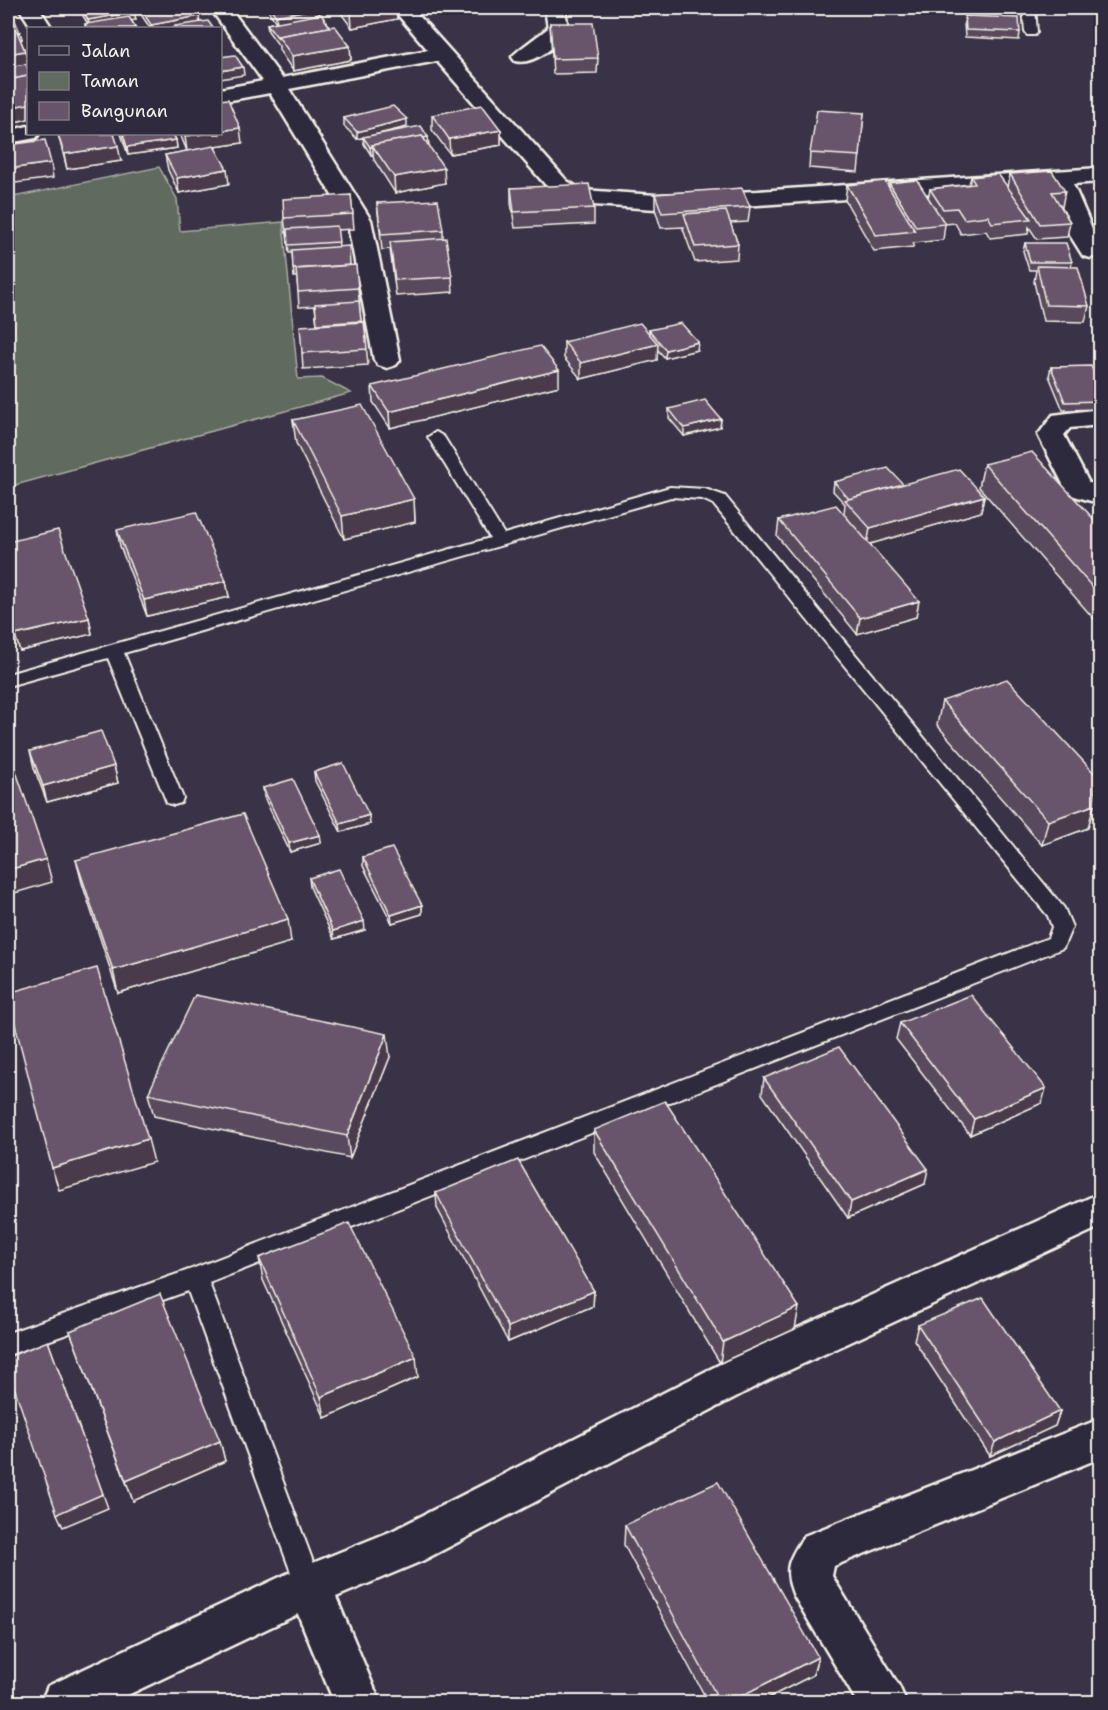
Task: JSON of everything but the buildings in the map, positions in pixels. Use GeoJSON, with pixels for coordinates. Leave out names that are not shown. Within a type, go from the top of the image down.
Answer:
{"type":"FeatureCollection","features":[{"type":"Feature","properties":{"kind":"street"},"geometry":{"type":"LineString","coordinates":[[28,8],[41,27]]}},
{"type":"Feature","properties":{"kind":"street"},"geometry":{"type":"LineString","coordinates":[[220,8],[276,85],[360,220],[387,360]]}},
{"type":"Feature","properties":{"kind":"street"},"geometry":{"type":"LineString","coordinates":[[402,8],[565,192],[577,197],[656,202],[758,198],[1101,176]]}},
{"type":"Feature","properties":{"kind":"street"},"geometry":{"type":"LineString","coordinates":[[522,57],[534,51],[558,30],[555,8]]}},
{"type":"Feature","properties":{"kind":"street"},"geometry":{"type":"LineString","coordinates":[[222,96],[441,54]]}},
{"type":"Feature","properties":{"kind":"street"},"geometry":{"type":"LineString","coordinates":[[8,137],[27,133]]}},
{"type":"Feature","properties":{"kind":"street"},"geometry":{"type":"LineString","coordinates":[[1060,178],[1090,252]]}},
{"type":"Feature","properties":{"kind":"street"},"geometry":{"type":"LineString","coordinates":[[1101,417],[1062,421],[1051,435],[1078,488],[1091,493],[1101,492]]}},
{"type":"Feature","properties":{"kind":"street"},"geometry":{"type":"LineString","coordinates":[[64,1702],[309,1586],[407,1546],[754,1367],[1101,1209]]}},
{"type":"Feature","properties":{"kind":"street"},"geometry":{"type":"LineString","coordinates":[[883,1702],[810,1581],[809,1566],[819,1551],[1101,1438]]}},
{"type":"Feature","properties":{"kind":"street"},"geometry":{"type":"LineString","coordinates":[[309,1586],[357,1702]]}},
{"type":"Feature","properties":{"kind":"lane"},"geometry":{"type":"LineString","coordinates":[[1029,8],[1031,32]]}},
{"type":"Feature","properties":{"kind":"lane"},"geometry":{"type":"LineString","coordinates":[[436,437],[500,541]]}},
{"type":"Feature","properties":{"kind":"lane"},"geometry":{"type":"LineString","coordinates":[[8,681],[670,492],[705,494],[718,500],[1057,913],[1062,927],[1056,943],[195,1278],[8,1344]]}},
{"type":"Feature","properties":{"kind":"lane"},"geometry":{"type":"LineString","coordinates":[[114,651],[174,798]]}},
{"type":"Feature","properties":{"kind":"lane"},"geometry":{"type":"LineString","coordinates":[[195,1278],[309,1586]]}},
{"type":"Feature","properties":{"kind":"green space"},"geometry":{"type":"Polygon","coordinates":[[[159,167],[177,199],[180,231],[283,222],[298,379],[322,378],[351,393],[8,487],[8,198],[159,167]]]}}]}
